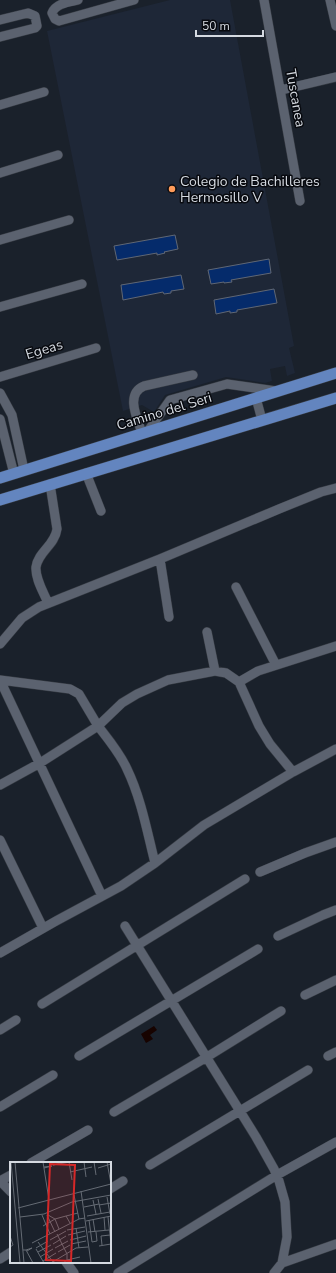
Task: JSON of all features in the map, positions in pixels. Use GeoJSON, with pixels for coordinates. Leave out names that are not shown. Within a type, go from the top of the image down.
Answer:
{"type":"FeatureCollection","features":[{"type":"Feature","properties":{"kind":"main road","name":"Camino del Seri"},"geometry":{"type":"LineString","coordinates":[[0,478],[336,373]]}},
{"type":"Feature","properties":{"kind":"main road"},"geometry":{"type":"LineString","coordinates":[[0,500],[336,398]]}},
{"type":"Feature","properties":{"kind":"street"},"geometry":{"type":"LineString","coordinates":[[78,0],[54,8],[52,12],[55,19],[59,21],[134,0]]}},
{"type":"Feature","properties":{"kind":"street","name":"Tuscanea"},"geometry":{"type":"LineString","coordinates":[[264,0],[300,200]]}},
{"type":"Feature","properties":{"kind":"street"},"geometry":{"type":"LineString","coordinates":[[330,0],[336,26]]}},
{"type":"Feature","properties":{"kind":"street"},"geometry":{"type":"LineString","coordinates":[[0,20],[28,13],[35,16],[37,22],[37,26],[35,28],[0,37]]}},
{"type":"Feature","properties":{"kind":"street"},"geometry":{"type":"LineString","coordinates":[[281,90],[336,77]]}},
{"type":"Feature","properties":{"kind":"street"},"geometry":{"type":"LineString","coordinates":[[0,105],[44,92]]}},
{"type":"Feature","properties":{"kind":"street"},"geometry":{"type":"LineString","coordinates":[[0,173],[58,155]]}},
{"type":"Feature","properties":{"kind":"street"},"geometry":{"type":"LineString","coordinates":[[0,240],[69,220]]}},
{"type":"Feature","properties":{"kind":"street"},"geometry":{"type":"LineString","coordinates":[[0,307],[82,284]]}},
{"type":"Feature","properties":{"kind":"street","name":"Egeas"},"geometry":{"type":"LineString","coordinates":[[0,377],[96,348]]}},
{"type":"Feature","properties":{"kind":"street"},"geometry":{"type":"LineString","coordinates":[[192,375],[139,388],[135,393],[133,408],[145,432],[170,400],[227,384],[277,392]]}},
{"type":"Feature","properties":{"kind":"street"},"geometry":{"type":"LineString","coordinates":[[0,393],[12,415],[19,472]]}},
{"type":"Feature","properties":{"kind":"street"},"geometry":{"type":"LineString","coordinates":[[256,398],[262,420]]}},
{"type":"Feature","properties":{"kind":"street"},"geometry":{"type":"LineString","coordinates":[[12,415],[0,418],[19,472]]}},
{"type":"Feature","properties":{"kind":"street"},"geometry":{"type":"LineString","coordinates":[[86,473],[101,511]]}},
{"type":"Feature","properties":{"kind":"street"},"geometry":{"type":"LineString","coordinates":[[48,603],[38,577],[36,567],[40,557],[56,536],[57,529],[50,484]]}},
{"type":"Feature","properties":{"kind":"street"},"geometry":{"type":"LineString","coordinates":[[0,644],[22,618],[48,603],[160,559],[321,492],[336,488]]}},
{"type":"Feature","properties":{"kind":"street"},"geometry":{"type":"LineString","coordinates":[[160,559],[169,617]]}},
{"type":"Feature","properties":{"kind":"street"},"geometry":{"type":"LineString","coordinates":[[236,587],[276,665]]}},
{"type":"Feature","properties":{"kind":"street"},"geometry":{"type":"LineString","coordinates":[[207,632],[215,672]]}},
{"type":"Feature","properties":{"kind":"street"},"geometry":{"type":"LineString","coordinates":[[239,682],[253,673],[336,646]]}},
{"type":"Feature","properties":{"kind":"street"},"geometry":{"type":"LineString","coordinates":[[0,785],[40,763],[98,726],[122,703],[137,694],[168,680],[215,672],[226,673],[239,682],[259,726],[270,744],[293,772]]}},
{"type":"Feature","properties":{"kind":"street"},"geometry":{"type":"LineString","coordinates":[[102,896],[0,680],[70,689],[79,694],[98,726],[112,744],[127,768],[140,803],[155,863]]}},
{"type":"Feature","properties":{"kind":"street"},"geometry":{"type":"LineString","coordinates":[[0,953],[121,886],[155,863],[204,825],[293,772],[336,749]]}},
{"type":"Feature","properties":{"kind":"street"},"geometry":{"type":"LineString","coordinates":[[0,840],[43,928]]}},
{"type":"Feature","properties":{"kind":"street"},"geometry":{"type":"LineString","coordinates":[[260,872],[336,842]]}},
{"type":"Feature","properties":{"kind":"street"},"geometry":{"type":"LineString","coordinates":[[42,1004],[245,879]]}},
{"type":"Feature","properties":{"kind":"street"},"geometry":{"type":"LineString","coordinates":[[278,936],[336,910]]}},
{"type":"Feature","properties":{"kind":"street"},"geometry":{"type":"LineString","coordinates":[[126,926],[207,1057],[277,1175],[285,1202],[287,1237],[282,1263],[274,1273]]}},
{"type":"Feature","properties":{"kind":"street"},"geometry":{"type":"LineString","coordinates":[[79,1056],[258,949]]}},
{"type":"Feature","properties":{"kind":"street"},"geometry":{"type":"LineString","coordinates":[[305,995],[336,980]]}},
{"type":"Feature","properties":{"kind":"street"},"geometry":{"type":"LineString","coordinates":[[114,1112],[281,1011]]}},
{"type":"Feature","properties":{"kind":"street"},"geometry":{"type":"LineString","coordinates":[[0,1030],[16,1020]]}},
{"type":"Feature","properties":{"kind":"street"},"geometry":{"type":"LineString","coordinates":[[150,1165],[308,1070]]}},
{"type":"Feature","properties":{"kind":"street"},"geometry":{"type":"LineString","coordinates":[[0,1107],[54,1075]]}},
{"type":"Feature","properties":{"kind":"street"},"geometry":{"type":"LineString","coordinates":[[33,1162],[88,1130]]}},
{"type":"Feature","properties":{"kind":"street"},"geometry":{"type":"LineString","coordinates":[[118,1273],[277,1175],[336,1142]]}},
{"type":"Feature","properties":{"kind":"street"},"geometry":{"type":"LineString","coordinates":[[10,1176],[0,1181],[10,1191]]}},
{"type":"Feature","properties":{"kind":"street"},"geometry":{"type":"LineString","coordinates":[[111,1188],[123,1181]]}},
{"type":"Feature","properties":{"kind":"street"},"geometry":{"type":"LineString","coordinates":[[282,1263],[336,1244]]}},
{"type":"Feature","properties":{"kind":"street"},"geometry":{"type":"LineString","coordinates":[[0,1259],[10,1253]]}},
{"type":"Feature","properties":{"kind":"street"},"geometry":{"type":"LineString","coordinates":[[67,1263],[74,1273]]}},
{"type":"Feature","properties":{"kind":"shaded area","name":"Colegio de Bachilleres Hermosillo V"},"geometry":{"type":"Polygon","coordinates":[[[170,0],[230,0],[294,346],[289,348],[295,373],[287,376],[285,366],[270,369],[272,381],[265,383],[226,377],[165,395],[154,412],[142,405],[123,411],[47,31],[170,0]]]}},
{"type":"Feature","properties":{"kind":"shaded area"},"geometry":{"type":"Polygon","coordinates":[[[154,1026],[157,1030],[150,1035],[153,1039],[146,1043],[141,1034],[154,1026]]]}},
{"type":"Feature","properties":{"kind":"building"},"geometry":{"type":"Polygon","coordinates":[[[175,235],[178,249],[157,255],[157,253],[117,260],[114,246],[175,235]]]}},
{"type":"Feature","properties":{"kind":"building"},"geometry":{"type":"Polygon","coordinates":[[[269,259],[271,273],[231,280],[232,282],[211,284],[208,270],[269,259]]]}},
{"type":"Feature","properties":{"kind":"building"},"geometry":{"type":"Polygon","coordinates":[[[181,275],[184,289],[171,291],[171,293],[164,294],[163,292],[123,300],[121,285],[181,275]]]}},
{"type":"Feature","properties":{"kind":"building"},"geometry":{"type":"Polygon","coordinates":[[[274,289],[277,303],[237,310],[237,312],[230,313],[230,311],[216,314],[214,300],[274,289]]]}},
{"type":"Feature","properties":{"kind":"place","name":"Colegio de Bachilleres Hermosillo V"},"geometry":{"type":"Point","coordinates":[172,189]}}]}
